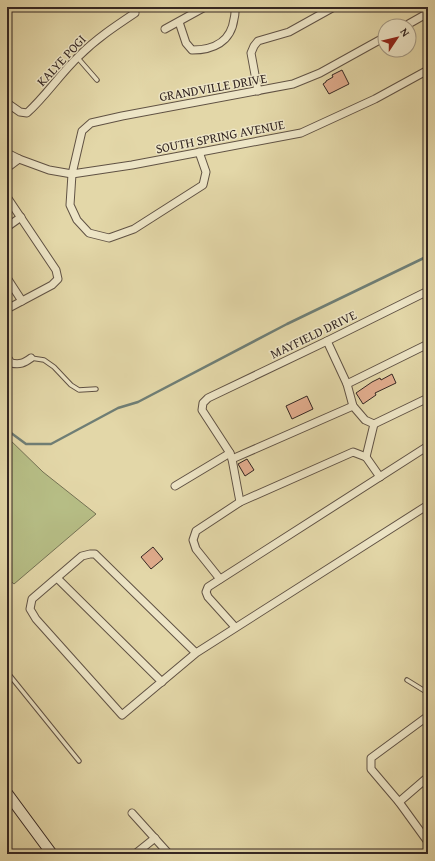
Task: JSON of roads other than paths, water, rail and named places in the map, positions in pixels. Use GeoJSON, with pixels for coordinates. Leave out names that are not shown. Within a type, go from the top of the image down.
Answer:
{"type":"FeatureCollection","features":[{"type":"Feature","properties":{"kind":"main road"},"geometry":{"type":"LineString","coordinates":[[7,793],[52,854]]}},
{"type":"Feature","properties":{"kind":"street"},"geometry":{"type":"LineString","coordinates":[[165,29],[205,7]]}},
{"type":"Feature","properties":{"kind":"street"},"geometry":{"type":"LineString","coordinates":[[179,22],[186,42],[192,50],[203,50],[219,44],[228,38],[234,25],[236,11],[234,7]]}},
{"type":"Feature","properties":{"kind":"street"},"geometry":{"type":"LineString","coordinates":[[258,91],[251,53],[258,41],[289,32],[334,7]]}},
{"type":"Feature","properties":{"kind":"street"},"geometry":{"type":"LineString","coordinates":[[417,20],[428,14],[424,7]]}},
{"type":"Feature","properties":{"kind":"street","name":"KALYE POGI"},"geometry":{"type":"LineString","coordinates":[[7,103],[20,112],[27,113],[35,106],[77,57],[97,38],[135,13]]}},
{"type":"Feature","properties":{"kind":"street","name":"GRANDVILLE DRIVE"},"geometry":{"type":"LineString","coordinates":[[199,152],[206,172],[203,185],[134,229],[109,238],[89,233],[76,220],[70,205],[72,174],[82,131],[91,123],[293,84],[320,74],[377,42]]}},
{"type":"Feature","properties":{"kind":"street","name":"SOUTH SPRING AVENUE"},"geometry":{"type":"LineString","coordinates":[[7,153],[19,160],[49,170],[72,174],[301,133],[375,99],[428,70]]}},
{"type":"Feature","properties":{"kind":"street"},"geometry":{"type":"LineString","coordinates":[[7,168],[19,160]]}},
{"type":"Feature","properties":{"kind":"street"},"geometry":{"type":"LineString","coordinates":[[7,197],[56,270],[58,279],[52,285],[7,309]]}},
{"type":"Feature","properties":{"kind":"street"},"geometry":{"type":"LineString","coordinates":[[7,228],[21,217]]}},
{"type":"Feature","properties":{"kind":"street"},"geometry":{"type":"LineString","coordinates":[[7,278],[22,301]]}},
{"type":"Feature","properties":{"kind":"street","name":"MAYFIELD DRIVE"},"geometry":{"type":"LineString","coordinates":[[231,456],[202,410],[203,403],[208,398],[428,291]]}},
{"type":"Feature","properties":{"kind":"street"},"geometry":{"type":"LineString","coordinates":[[327,341],[347,384],[353,406],[365,420],[374,424],[428,398]]}},
{"type":"Feature","properties":{"kind":"street"},"geometry":{"type":"LineString","coordinates":[[347,384],[428,344]]}},
{"type":"Feature","properties":{"kind":"street"},"geometry":{"type":"LineString","coordinates":[[7,357],[11,363],[18,364],[26,362],[31,358]]}},
{"type":"Feature","properties":{"kind":"street"},"geometry":{"type":"LineString","coordinates":[[175,486],[231,456],[353,406]]}},
{"type":"Feature","properties":{"kind":"street"},"geometry":{"type":"LineString","coordinates":[[366,457],[374,424]]}},
{"type":"Feature","properties":{"kind":"street"},"geometry":{"type":"LineString","coordinates":[[235,627],[208,597],[206,592],[208,587],[428,446]]}},
{"type":"Feature","properties":{"kind":"street"},"geometry":{"type":"LineString","coordinates":[[220,579],[196,549],[193,540],[196,531],[240,502],[354,452],[366,457],[380,476]]}},
{"type":"Feature","properties":{"kind":"street"},"geometry":{"type":"LineString","coordinates":[[231,456],[240,502]]}},
{"type":"Feature","properties":{"kind":"street"},"geometry":{"type":"LineString","coordinates":[[196,653],[95,554],[82,556],[32,599],[30,609],[36,619],[122,715],[196,653],[428,505]]}},
{"type":"Feature","properties":{"kind":"street"},"geometry":{"type":"LineString","coordinates":[[57,578],[162,682]]}},
{"type":"Feature","properties":{"kind":"street"},"geometry":{"type":"LineString","coordinates":[[427,840],[400,802],[371,769],[371,758],[428,716]]}},
{"type":"Feature","properties":{"kind":"street"},"geometry":{"type":"LineString","coordinates":[[400,802],[428,777]]}},
{"type":"Feature","properties":{"kind":"street"},"geometry":{"type":"LineString","coordinates":[[132,813],[169,854]]}},
{"type":"Feature","properties":{"kind":"street"},"geometry":{"type":"LineString","coordinates":[[135,854],[155,838]]}},
{"type":"Feature","properties":{"kind":"lane"},"geometry":{"type":"LineString","coordinates":[[77,57],[97,80]]}},
{"type":"Feature","properties":{"kind":"lane"},"geometry":{"type":"LineString","coordinates":[[31,358],[44,360],[54,367],[71,385],[79,390],[96,389]]}},
{"type":"Feature","properties":{"kind":"lane"},"geometry":{"type":"LineString","coordinates":[[7,672],[78,761]]}},
{"type":"Feature","properties":{"kind":"lane"},"geometry":{"type":"LineString","coordinates":[[407,680],[428,693]]}},
{"type":"Feature","properties":{"kind":"waterway"},"geometry":{"type":"LineString","coordinates":[[7,430],[26,444],[51,444],[118,408],[138,402],[287,324],[428,256]]}}]}
